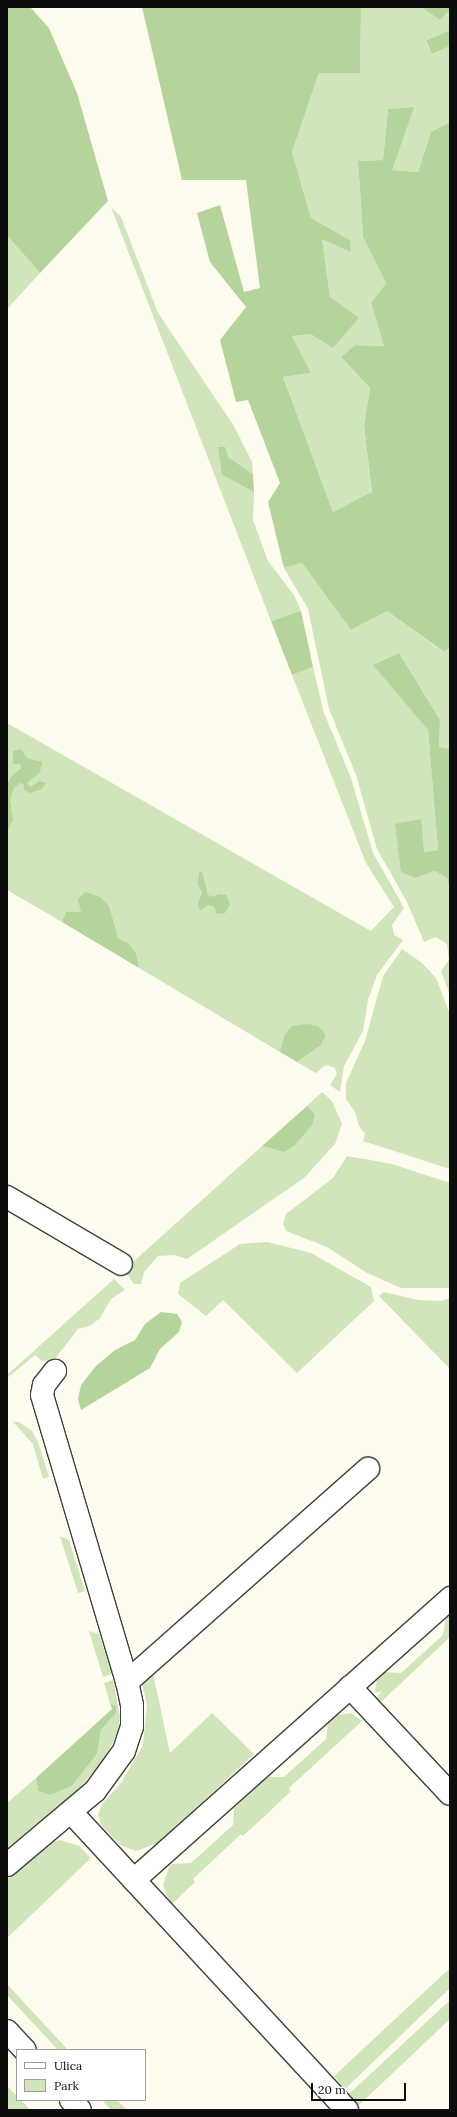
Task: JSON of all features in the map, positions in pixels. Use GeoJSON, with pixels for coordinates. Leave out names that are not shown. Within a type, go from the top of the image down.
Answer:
{"type":"FeatureCollection","features":[{"type":"Feature","properties":{"kind":"street"},"geometry":{"type":"LineString","coordinates":[[7,1196],[121,1264]]}},
{"type":"Feature","properties":{"kind":"street"},"geometry":{"type":"LineString","coordinates":[[7,1865],[71,1812],[102,1783],[124,1751],[129,1739],[132,1715],[127,1682],[42,1396],[44,1385],[55,1371]]}},
{"type":"Feature","properties":{"kind":"street"},"geometry":{"type":"LineString","coordinates":[[127,1682],[368,1469]]}},
{"type":"Feature","properties":{"kind":"street"},"geometry":{"type":"LineString","coordinates":[[134,1880],[450,1598]]}},
{"type":"Feature","properties":{"kind":"street"},"geometry":{"type":"LineString","coordinates":[[350,1688],[450,1794]]}},
{"type":"Feature","properties":{"kind":"street"},"geometry":{"type":"LineString","coordinates":[[71,1812],[347,2110]]}},
{"type":"Feature","properties":{"kind":"street"},"geometry":{"type":"LineString","coordinates":[[7,2030],[24,2049]]}},
{"type":"Feature","properties":{"kind":"street"},"geometry":{"type":"LineString","coordinates":[[72,2101],[80,2110]]}},
{"type":"Feature","properties":{"kind":"green space"},"geometry":{"type":"Polygon","coordinates":[[[7,7],[30,7],[49,28],[77,93],[108,201],[40,273],[7,235],[7,7]]]}},
{"type":"Feature","properties":{"kind":"green space"},"geometry":{"type":"Polygon","coordinates":[[[142,7],[361,7],[360,73],[319,73],[292,152],[311,218],[350,240],[351,252],[322,239],[330,297],[359,318],[333,348],[311,334],[292,336],[311,373],[283,377],[333,512],[372,492],[364,426],[370,388],[341,357],[355,345],[384,346],[371,303],[386,283],[363,237],[358,161],[383,160],[388,109],[414,107],[392,170],[418,172],[431,132],[450,122],[450,647],[444,652],[387,611],[351,630],[302,563],[284,568],[268,502],[280,483],[248,400],[236,402],[220,340],[246,307],[210,262],[197,213],[220,205],[244,292],[260,288],[246,180],[182,180],[142,7]]]}},
{"type":"Feature","properties":{"kind":"green space"},"geometry":{"type":"Polygon","coordinates":[[[361,7],[421,7],[440,20],[450,10],[450,30],[426,42],[432,54],[450,46],[450,122],[431,132],[418,172],[391,170],[413,108],[388,109],[383,160],[358,161],[363,237],[386,283],[371,303],[384,346],[355,345],[341,357],[370,388],[364,426],[372,493],[333,512],[283,377],[311,373],[292,336],[311,333],[330,297],[322,239],[350,240],[311,218],[292,152],[319,73],[360,73],[361,7]]]}},
{"type":"Feature","properties":{"kind":"green space"},"geometry":{"type":"Polygon","coordinates":[[[421,7],[450,7],[450,10],[440,20],[421,7]]]}},
{"type":"Feature","properties":{"kind":"green space"},"geometry":{"type":"Polygon","coordinates":[[[450,30],[450,46],[432,54],[426,41],[450,30]]]}},
{"type":"Feature","properties":{"kind":"green space"},"geometry":{"type":"Polygon","coordinates":[[[111,207],[121,217],[158,313],[234,426],[252,462],[253,474],[228,457],[222,475],[254,492],[253,520],[268,561],[294,595],[301,611],[271,621],[111,207]]]}},
{"type":"Feature","properties":{"kind":"green space"},"geometry":{"type":"Polygon","coordinates":[[[7,235],[40,273],[7,309],[7,235]]]}},
{"type":"Feature","properties":{"kind":"green space"},"geometry":{"type":"Polygon","coordinates":[[[218,447],[225,447],[228,457],[253,474],[254,492],[222,475],[218,447]]]}},
{"type":"Feature","properties":{"kind":"green space"},"geometry":{"type":"Polygon","coordinates":[[[302,563],[351,630],[387,611],[443,652],[450,647],[450,749],[439,747],[440,720],[399,653],[374,665],[428,730],[438,850],[424,852],[415,878],[435,871],[447,878],[450,890],[450,995],[441,971],[449,960],[447,944],[436,937],[424,942],[407,902],[377,849],[356,775],[329,709],[308,609],[284,568],[302,563]]]}},
{"type":"Feature","properties":{"kind":"green space"},"geometry":{"type":"Polygon","coordinates":[[[301,611],[313,667],[292,675],[271,621],[301,611]]]}},
{"type":"Feature","properties":{"kind":"green space"},"geometry":{"type":"Polygon","coordinates":[[[399,653],[440,720],[439,747],[450,749],[450,890],[447,878],[435,871],[415,878],[401,872],[395,824],[421,819],[424,852],[438,850],[428,730],[373,665],[399,653]]]}},
{"type":"Feature","properties":{"kind":"green space"},"geometry":{"type":"Polygon","coordinates":[[[313,667],[324,713],[351,778],[373,853],[404,908],[392,925],[394,935],[403,940],[377,975],[368,1000],[363,1031],[344,1066],[340,1092],[330,1085],[337,1074],[335,1068],[326,1065],[316,1073],[297,1062],[320,1046],[284,1036],[280,1052],[139,968],[136,953],[128,943],[118,938],[113,926],[81,912],[67,912],[62,922],[7,890],[7,723],[371,931],[394,907],[366,863],[292,675],[313,667]]]}},
{"type":"Feature","properties":{"kind":"green space"},"geometry":{"type":"Polygon","coordinates":[[[21,749],[27,758],[42,762],[40,772],[27,783],[30,787],[40,781],[46,783],[42,789],[30,793],[24,790],[24,784],[20,783],[14,788],[10,800],[13,820],[7,831],[7,785],[10,778],[21,768],[20,764],[13,764],[13,751],[21,749]]]}},
{"type":"Feature","properties":{"kind":"green space"},"geometry":{"type":"Polygon","coordinates":[[[202,871],[208,895],[214,897],[218,894],[226,895],[230,904],[225,913],[217,914],[214,907],[209,905],[200,910],[198,904],[202,893],[198,884],[199,873],[202,871]]]}},
{"type":"Feature","properties":{"kind":"green space"},"geometry":{"type":"Polygon","coordinates":[[[85,892],[100,897],[109,906],[118,938],[128,943],[136,953],[139,968],[62,922],[66,912],[81,912],[78,899],[85,892]]]}},
{"type":"Feature","properties":{"kind":"green space"},"geometry":{"type":"Polygon","coordinates":[[[402,949],[422,963],[436,978],[450,1014],[450,1169],[363,1141],[365,1134],[359,1126],[355,1112],[346,1099],[346,1083],[365,1041],[383,976],[402,949]]]}},
{"type":"Feature","properties":{"kind":"green space"},"geometry":{"type":"Polygon","coordinates":[[[307,1024],[318,1026],[326,1035],[320,1046],[297,1062],[280,1052],[284,1036],[292,1026],[307,1024]]]}},
{"type":"Feature","properties":{"kind":"green space"},"geometry":{"type":"Polygon","coordinates":[[[322,1092],[332,1101],[342,1124],[335,1144],[304,1178],[187,1259],[174,1255],[158,1256],[144,1272],[141,1284],[134,1284],[124,1270],[262,1146],[284,1152],[315,1114],[307,1106],[322,1092]]]}},
{"type":"Feature","properties":{"kind":"green space"},"geometry":{"type":"Polygon","coordinates":[[[307,1106],[315,1114],[312,1125],[294,1146],[284,1152],[262,1146],[307,1106]]]}},
{"type":"Feature","properties":{"kind":"green space"},"geometry":{"type":"Polygon","coordinates":[[[347,1156],[392,1164],[450,1183],[450,1288],[401,1288],[367,1273],[327,1247],[286,1231],[283,1224],[286,1214],[333,1178],[347,1156]]]}},
{"type":"Feature","properties":{"kind":"green space"},"geometry":{"type":"Polygon","coordinates":[[[267,1242],[311,1253],[371,1287],[374,1301],[297,1373],[223,1300],[206,1316],[178,1294],[180,1283],[240,1244],[267,1242]]]}},
{"type":"Feature","properties":{"kind":"green space"},"geometry":{"type":"Polygon","coordinates":[[[114,1279],[125,1290],[111,1299],[100,1318],[90,1326],[78,1329],[54,1360],[42,1361],[35,1355],[7,1378],[7,1375],[114,1279]]]}},
{"type":"Feature","properties":{"kind":"green space"},"geometry":{"type":"Polygon","coordinates":[[[384,1292],[418,1300],[441,1301],[450,1298],[450,1369],[379,1296],[384,1292]]]}},
{"type":"Feature","properties":{"kind":"green space"},"geometry":{"type":"Polygon","coordinates":[[[161,1312],[177,1314],[182,1322],[179,1332],[160,1349],[150,1368],[81,1410],[78,1399],[81,1385],[96,1366],[115,1350],[135,1340],[145,1324],[161,1312]]]}},
{"type":"Feature","properties":{"kind":"green space"},"geometry":{"type":"Polygon","coordinates":[[[13,1422],[19,1422],[32,1431],[38,1442],[49,1477],[43,1479],[33,1444],[13,1422]]]}},
{"type":"Feature","properties":{"kind":"green space"},"geometry":{"type":"Polygon","coordinates":[[[60,1536],[69,1540],[85,1591],[78,1593],[60,1536]]]}},
{"type":"Feature","properties":{"kind":"green space"},"geometry":{"type":"Polygon","coordinates":[[[450,1613],[450,1637],[381,1702],[378,1700],[377,1697],[382,1691],[375,1693],[377,1679],[385,1672],[401,1673],[443,1635],[446,1617],[450,1613]]]}},
{"type":"Feature","properties":{"kind":"green space"},"geometry":{"type":"Polygon","coordinates":[[[89,1631],[99,1634],[112,1674],[103,1677],[89,1631]]]}},
{"type":"Feature","properties":{"kind":"green space"},"geometry":{"type":"Polygon","coordinates":[[[153,1673],[170,1753],[212,1713],[254,1754],[158,1843],[136,1851],[120,1845],[102,1826],[98,1815],[102,1804],[121,1783],[143,1745],[147,1705],[142,1683],[153,1673]]]}},
{"type":"Feature","properties":{"kind":"green space"},"geometry":{"type":"Polygon","coordinates":[[[113,1680],[120,1717],[118,1731],[105,1759],[78,1790],[7,1848],[7,1803],[36,1778],[38,1791],[50,1795],[72,1786],[97,1754],[101,1730],[116,1713],[116,1706],[110,1703],[104,1683],[113,1680]]]}},
{"type":"Feature","properties":{"kind":"green space"},"geometry":{"type":"Polygon","coordinates":[[[110,1703],[116,1706],[116,1713],[101,1730],[97,1754],[72,1786],[50,1795],[38,1791],[36,1778],[112,1709],[110,1703]]]}},
{"type":"Feature","properties":{"kind":"green space"},"geometry":{"type":"Polygon","coordinates":[[[351,1713],[362,1721],[289,1788],[291,1791],[268,1813],[243,1836],[241,1834],[193,1879],[195,1882],[171,1905],[163,1885],[169,1867],[172,1864],[191,1863],[233,1825],[234,1808],[267,1777],[284,1777],[326,1739],[328,1723],[337,1715],[351,1713]]]}},
{"type":"Feature","properties":{"kind":"green space"},"geometry":{"type":"Polygon","coordinates":[[[60,1840],[79,1846],[91,1858],[7,1938],[7,1879],[55,1841],[60,1840]]]}},
{"type":"Feature","properties":{"kind":"green space"},"geometry":{"type":"Polygon","coordinates":[[[450,1968],[450,1988],[345,2089],[334,2076],[450,1968]]]}},
{"type":"Feature","properties":{"kind":"green space"},"geometry":{"type":"Polygon","coordinates":[[[7,1984],[67,2049],[57,2049],[7,1995],[7,1984]]]}},
{"type":"Feature","properties":{"kind":"green space"},"geometry":{"type":"Polygon","coordinates":[[[450,2000],[450,2019],[359,2105],[349,2094],[450,2000]]]}},
{"type":"Feature","properties":{"kind":"green space"},"geometry":{"type":"Polygon","coordinates":[[[7,2086],[16,2095],[16,2101],[22,2101],[29,2109],[7,2110],[7,2086]]]}},
{"type":"Feature","properties":{"kind":"green space"},"geometry":{"type":"Polygon","coordinates":[[[103,2101],[118,2101],[127,2110],[111,2110],[103,2101]]]}}]}
